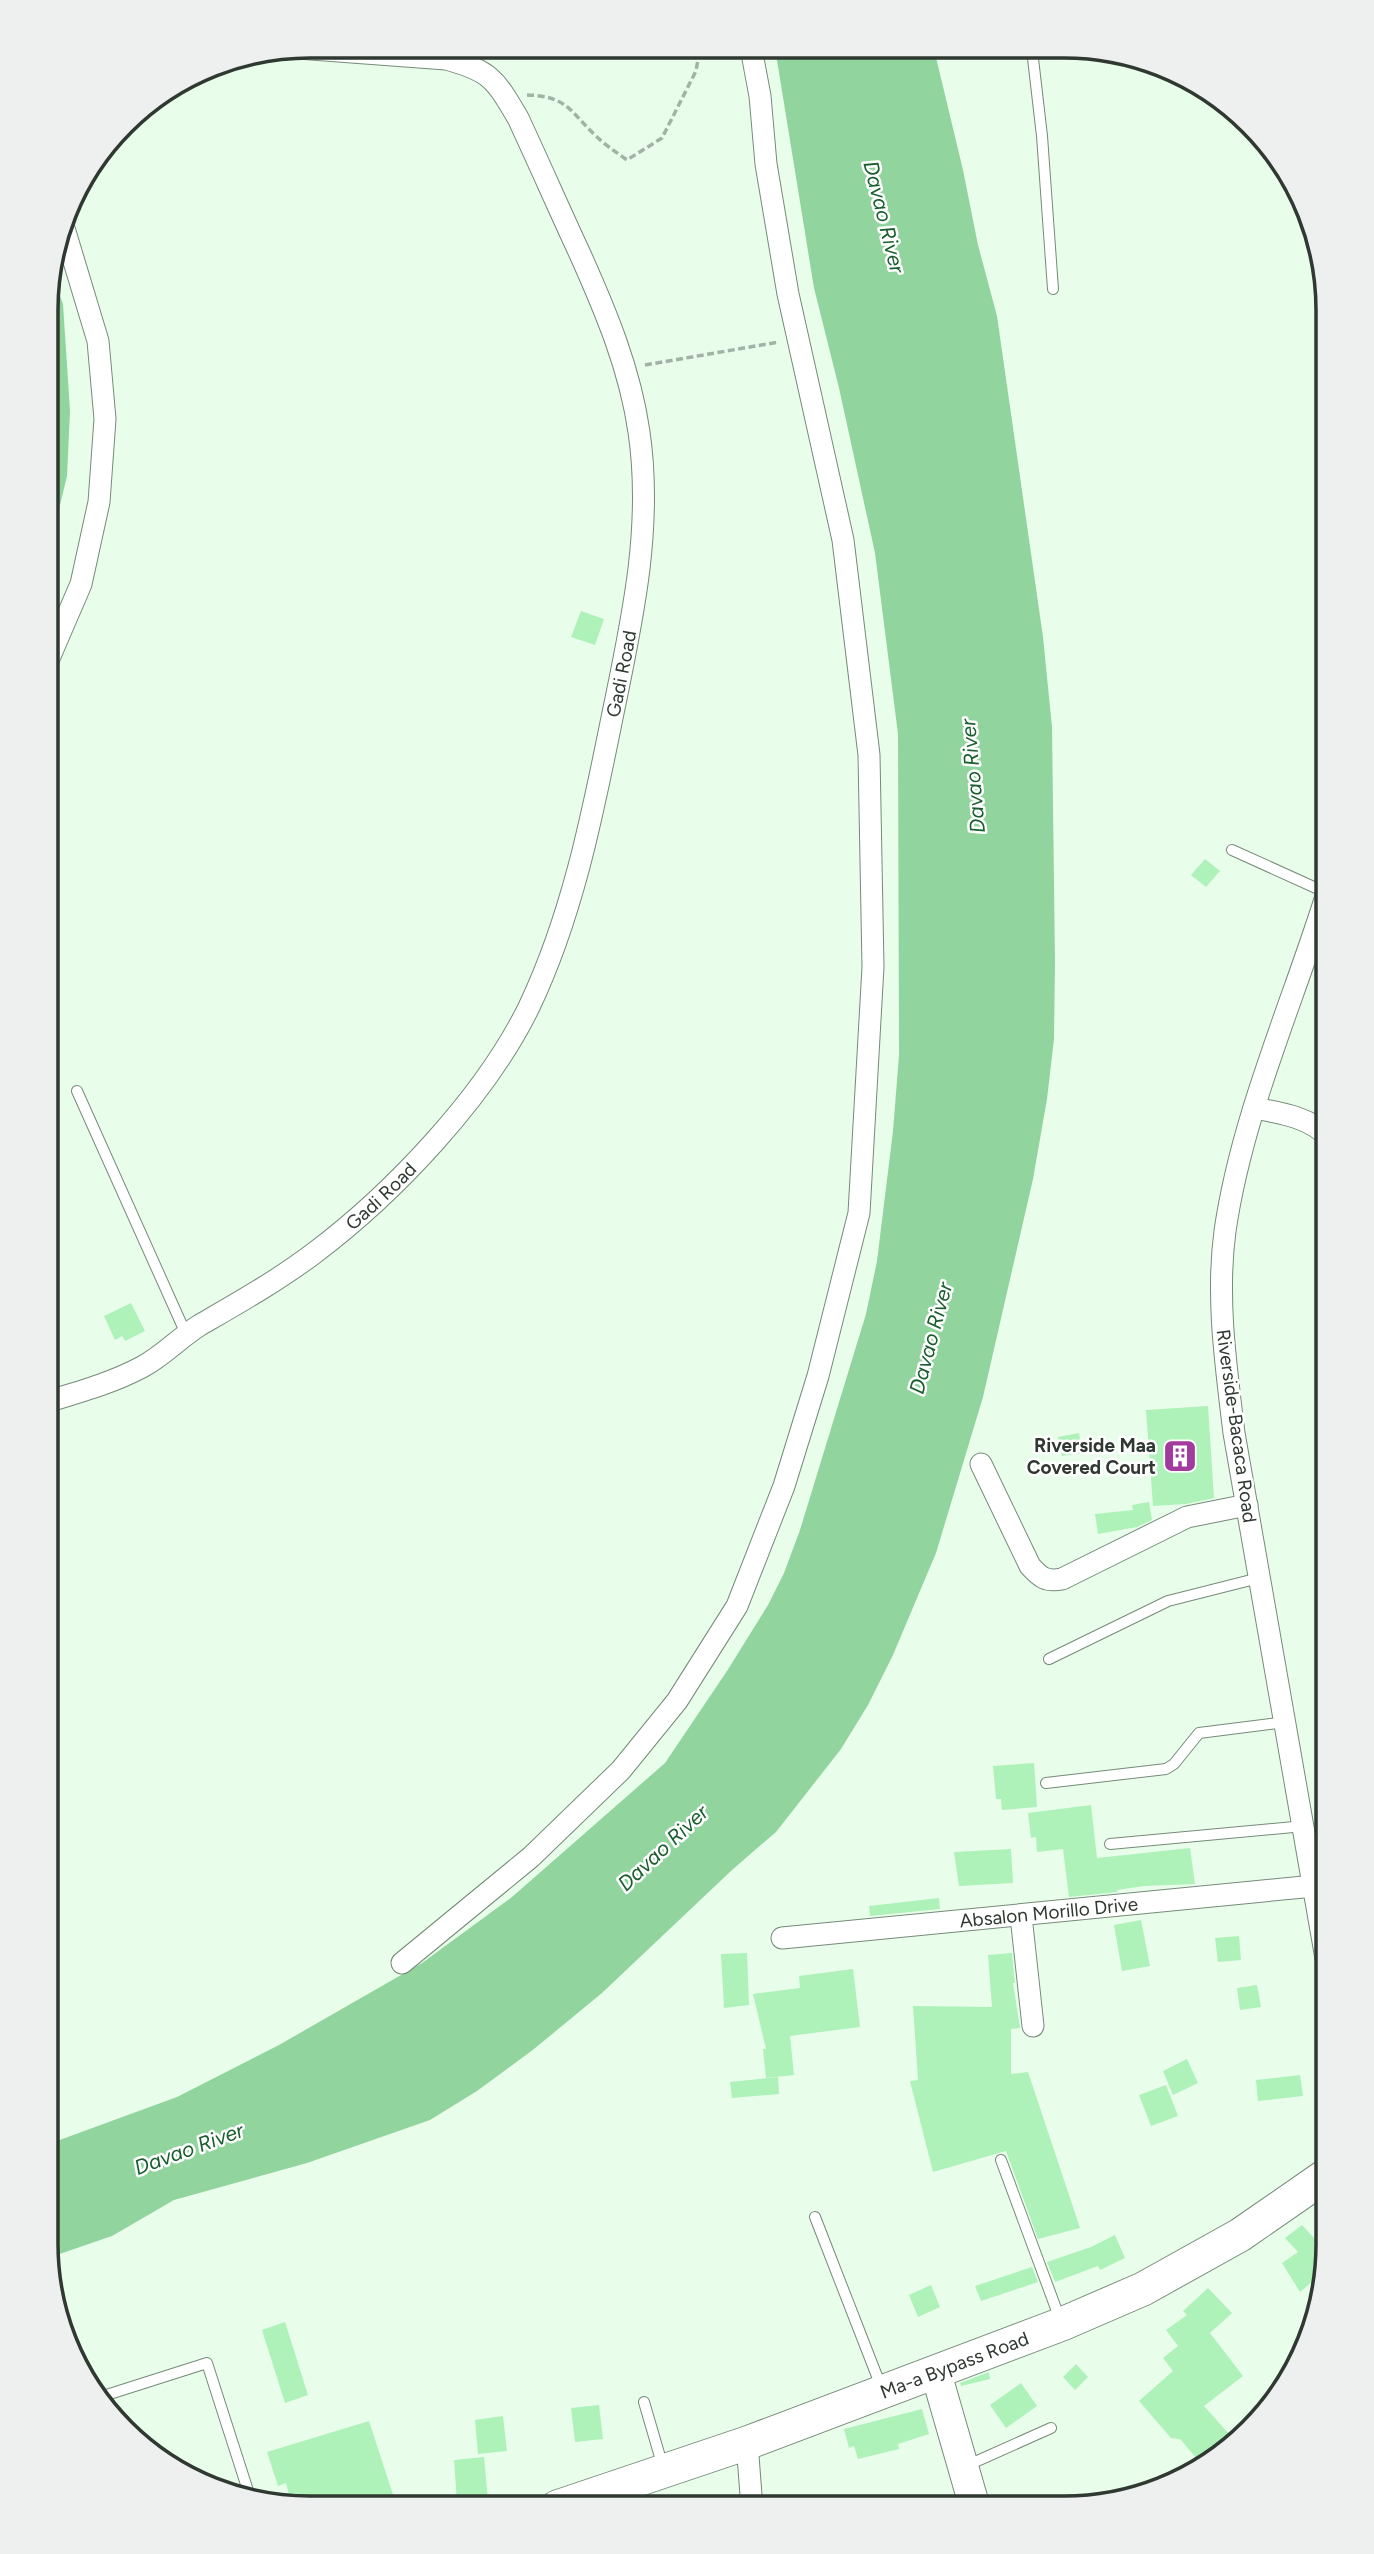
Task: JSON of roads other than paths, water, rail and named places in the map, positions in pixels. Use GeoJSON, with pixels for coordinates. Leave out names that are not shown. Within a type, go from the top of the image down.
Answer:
{"type":"FeatureCollection","features":[{"type":"Feature","properties":{"kind":"main road","name":"Ma-a Bypass Road"},"geometry":{"type":"LineString","coordinates":[[590,2496],[747,2443],[936,2373],[1143,2289],[1228,2242],[1316,2182]]}},
{"type":"Feature","properties":{"kind":"street","name":"Gadi Road"},"geometry":{"type":"LineString","coordinates":[[58,1398],[110,1382],[144,1366],[186,1334],[312,1254],[397,1182],[443,1131],[489,1073],[527,1010],[556,943],[578,868],[634,612],[641,564],[644,490],[640,435],[625,368],[598,295],[518,118],[489,75],[466,64],[433,58]]}},
{"type":"Feature","properties":{"kind":"street"},"geometry":{"type":"LineString","coordinates":[[402,1963],[531,1857],[621,1770],[677,1701],[737,1606],[784,1486],[818,1376],[859,1213],[873,967],[869,755],[843,540],[798,339],[766,164],[760,96],[753,58]]}},
{"type":"Feature","properties":{"kind":"street"},"geometry":{"type":"LineString","coordinates":[[58,637],[81,584],[99,502],[105,419],[99,341],[68,240]]}},
{"type":"Feature","properties":{"kind":"street","name":"Riverside-Bacaca Road"},"geometry":{"type":"LineString","coordinates":[[1316,947],[1254,1108],[1234,1179],[1225,1233],[1222,1285],[1226,1364],[1247,1505],[1316,1898]]}},
{"type":"Feature","properties":{"kind":"street"},"geometry":{"type":"LineString","coordinates":[[1254,1108],[1304,1120],[1316,1126]]}},
{"type":"Feature","properties":{"kind":"street"},"geometry":{"type":"LineString","coordinates":[[981,1464],[1030,1566],[1042,1579],[1051,1581],[1062,1579],[1187,1517],[1247,1505]]}},
{"type":"Feature","properties":{"kind":"street","name":"Absalon Morillo Drive"},"geometry":{"type":"LineString","coordinates":[[782,1938],[1314,1886]]}},
{"type":"Feature","properties":{"kind":"street"},"geometry":{"type":"LineString","coordinates":[[1021,1916],[1033,2026]]}},
{"type":"Feature","properties":{"kind":"street"},"geometry":{"type":"LineString","coordinates":[[936,2373],[972,2496]]}},
{"type":"Feature","properties":{"kind":"street"},"geometry":{"type":"LineString","coordinates":[[747,2443],[751,2496]]}},
{"type":"Feature","properties":{"kind":"lane"},"geometry":{"type":"LineString","coordinates":[[1032,58],[1043,150],[1053,289]]}},
{"type":"Feature","properties":{"kind":"lane"},"geometry":{"type":"LineString","coordinates":[[1232,850],[1316,887]]}},
{"type":"Feature","properties":{"kind":"lane"},"geometry":{"type":"LineString","coordinates":[[77,1091],[186,1334]]}},
{"type":"Feature","properties":{"kind":"lane"},"geometry":{"type":"LineString","coordinates":[[1049,1659],[1168,1601],[1259,1578]]}},
{"type":"Feature","properties":{"kind":"lane"},"geometry":{"type":"LineString","coordinates":[[1046,1783],[1166,1769],[1174,1764],[1199,1733],[1286,1722]]}},
{"type":"Feature","properties":{"kind":"lane"},"geometry":{"type":"LineString","coordinates":[[1110,1844],[1304,1826]]}},
{"type":"Feature","properties":{"kind":"lane"},"geometry":{"type":"LineString","coordinates":[[1001,2160],[1062,2324]]}},
{"type":"Feature","properties":{"kind":"lane"},"geometry":{"type":"LineString","coordinates":[[815,2217],[883,2392]]}},
{"type":"Feature","properties":{"kind":"lane"},"geometry":{"type":"LineString","coordinates":[[108,2395],[207,2363],[247,2489]]}},
{"type":"Feature","properties":{"kind":"lane"},"geometry":{"type":"LineString","coordinates":[[644,2402],[664,2471]]}},
{"type":"Feature","properties":{"kind":"lane"},"geometry":{"type":"LineString","coordinates":[[964,2467],[1051,2428]]}},
{"type":"Feature","properties":{"kind":"water","name":"Davao River"},"geometry":{"type":"Polygon","coordinates":[[[777,58],[936,58],[978,245],[997,316],[1043,637],[1052,727],[1055,961],[1054,1039],[1033,1179],[983,1397],[936,1553],[893,1655],[868,1705],[841,1749],[776,1832],[602,1993],[534,2049],[477,2091],[430,2120],[307,2163],[174,2200],[112,2236],[58,2255],[58,2141],[177,2097],[279,2045],[422,1963],[512,1897],[665,1763],[727,1671],[768,1605],[784,1573],[800,1530],[866,1314],[877,1261],[893,1131],[899,1055],[898,734],[875,553],[814,288],[777,58]]]}},
{"type":"Feature","properties":{"kind":"water"},"geometry":{"type":"Polygon","coordinates":[[[58,291],[63,304],[70,411],[67,476],[58,513],[58,291]]]}},
{"type":"Feature","properties":{"kind":"place","name":"Riverside Maa Covered Court"},"geometry":{"type":"Point","coordinates":[1180,1456]}}]}
